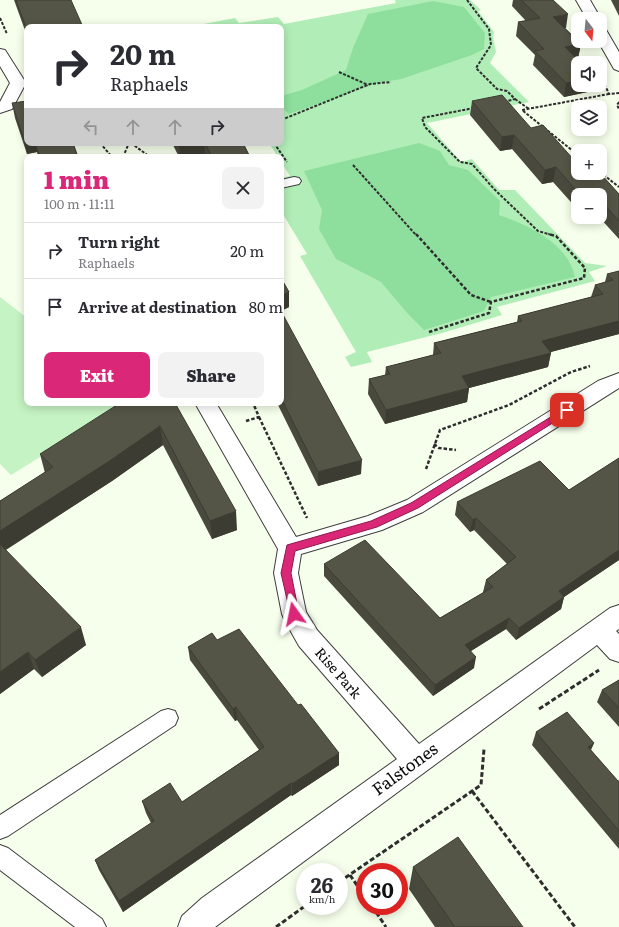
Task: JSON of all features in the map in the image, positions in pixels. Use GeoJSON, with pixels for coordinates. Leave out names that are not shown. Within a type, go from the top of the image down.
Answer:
{"type":"FeatureCollection","features":[{"type":"Feature","properties":{"kind":"street"},"geometry":{"type":"LineString","coordinates":[[583,0],[590,12]]}},
{"type":"Feature","properties":{"kind":"street"},"geometry":{"type":"LineString","coordinates":[[607,44],[619,66]]}},
{"type":"Feature","properties":{"kind":"street"},"geometry":{"type":"LineString","coordinates":[[0,53],[18,83],[6,106],[0,108]]}},
{"type":"Feature","properties":{"kind":"street"},"geometry":{"type":"LineString","coordinates":[[207,406],[290,548],[374,524],[415,506],[605,386],[619,380]]}},
{"type":"Feature","properties":{"kind":"street","name":"Rise Park"},"geometry":{"type":"LineString","coordinates":[[290,548],[286,573],[294,614],[308,638],[416,761]]}},
{"type":"Feature","properties":{"kind":"street","name":"Falstones"},"geometry":{"type":"LineString","coordinates":[[193,927],[220,904],[619,615]]}},
{"type":"Feature","properties":{"kind":"street"},"geometry":{"type":"LineString","coordinates":[[598,630],[619,651]]}},
{"type":"Feature","properties":{"kind":"lane"},"geometry":{"type":"LineString","coordinates":[[0,828],[168,718]]}},
{"type":"Feature","properties":{"kind":"lane"},"geometry":{"type":"LineString","coordinates":[[0,856],[94,927]]}},
{"type":"Feature","properties":{"kind":"path"},"geometry":{"type":"LineString","coordinates":[[467,0],[489,29],[491,44],[476,68],[497,89],[508,91],[515,99],[530,109]]}},
{"type":"Feature","properties":{"kind":"path"},"geometry":{"type":"LineString","coordinates":[[339,72],[368,85]]}},
{"type":"Feature","properties":{"kind":"path"},"geometry":{"type":"LineString","coordinates":[[284,119],[368,85],[391,82]]}},
{"type":"Feature","properties":{"kind":"path"},"geometry":{"type":"LineString","coordinates":[[607,89],[609,94]]}},
{"type":"Feature","properties":{"kind":"path"},"geometry":{"type":"LineString","coordinates":[[571,149],[522,110],[609,94],[619,94]]}},
{"type":"Feature","properties":{"kind":"path"},"geometry":{"type":"LineString","coordinates":[[499,103],[515,99]]}},
{"type":"Feature","properties":{"kind":"path"},"geometry":{"type":"LineString","coordinates":[[619,102],[617,105],[619,109]]}},
{"type":"Feature","properties":{"kind":"path"},"geometry":{"type":"LineString","coordinates":[[353,165],[471,295],[491,302],[584,278],[585,268],[556,236],[538,231],[494,189],[472,164],[460,162],[425,126],[422,118],[477,107]]}},
{"type":"Feature","properties":{"kind":"path"},"geometry":{"type":"LineString","coordinates":[[103,146],[109,154]]}},
{"type":"Feature","properties":{"kind":"path"},"geometry":{"type":"LineString","coordinates":[[134,146],[146,154]]}},
{"type":"Feature","properties":{"kind":"path"},"geometry":{"type":"LineString","coordinates":[[607,178],[619,187]]}},
{"type":"Feature","properties":{"kind":"path"},"geometry":{"type":"LineString","coordinates":[[429,332],[489,313],[491,302]]}},
{"type":"Feature","properties":{"kind":"path"},"geometry":{"type":"LineString","coordinates":[[424,473],[440,430],[509,406],[571,372],[592,366]]}},
{"type":"Feature","properties":{"kind":"path"},"geometry":{"type":"LineString","coordinates":[[259,417],[307,518],[314,520]]}},
{"type":"Feature","properties":{"kind":"path"},"geometry":{"type":"LineString","coordinates":[[434,444],[439,448],[458,450]]}},
{"type":"Feature","properties":{"kind":"path"},"geometry":{"type":"LineString","coordinates":[[536,712],[600,669]]}},
{"type":"Feature","properties":{"kind":"path"},"geometry":{"type":"LineString","coordinates":[[356,884],[350,875],[481,785],[484,746]]}},
{"type":"Feature","properties":{"kind":"path"},"geometry":{"type":"LineString","coordinates":[[472,791],[575,927]]}},
{"type":"Feature","properties":{"kind":"path"},"geometry":{"type":"LineString","coordinates":[[276,927],[296,913]]}},
{"type":"Feature","properties":{"kind":"path"},"geometry":{"type":"LineString","coordinates":[[378,915],[386,927]]}},
{"type":"Feature","properties":{"kind":"green space"},"geometry":{"type":"Polygon","coordinates":[[[395,0],[470,0],[481,10],[478,11],[494,32],[493,37],[496,52],[490,63],[529,102],[427,123],[461,162],[472,159],[499,190],[515,190],[585,263],[607,266],[589,272],[595,281],[497,307],[502,315],[442,333],[367,352],[372,362],[351,367],[345,357],[356,352],[300,256],[307,254],[284,216],[284,177],[290,176],[284,167],[284,154],[276,154],[271,146],[284,146],[284,24],[396,3],[395,0]]]}},
{"type":"Feature","properties":{"kind":"green space"},"geometry":{"type":"Polygon","coordinates":[[[433,1],[464,7],[485,33],[484,49],[472,55],[401,79],[378,83],[289,114],[284,110],[284,95],[302,90],[346,70],[353,48],[368,14],[433,1]]]}},
{"type":"Feature","properties":{"kind":"green space"},"geometry":{"type":"Polygon","coordinates":[[[278,17],[284,24],[204,24],[235,18],[239,23],[278,17]]]}},
{"type":"Feature","properties":{"kind":"green space"},"geometry":{"type":"Polygon","coordinates":[[[419,143],[440,151],[449,165],[468,170],[500,201],[499,215],[534,230],[556,245],[571,265],[575,277],[491,297],[484,311],[424,330],[408,314],[381,282],[336,259],[319,229],[322,210],[304,171],[419,143]]]}},
{"type":"Feature","properties":{"kind":"green space"},"geometry":{"type":"Polygon","coordinates":[[[0,297],[24,316],[24,406],[122,406],[11,475],[0,464],[0,297]]]}},
{"type":"Feature","properties":{"kind":"building"},"geometry":{"type":"Polygon","coordinates":[[[16,0],[71,0],[82,24],[25,24],[16,0]]]}},
{"type":"Feature","properties":{"kind":"building"},"geometry":{"type":"Polygon","coordinates":[[[521,0],[553,0],[568,14],[553,17],[571,34],[571,46],[565,47],[574,56],[571,56],[571,82],[566,83],[535,51],[544,49],[518,22],[540,18],[521,0]]]}},
{"type":"Feature","properties":{"kind":"building"},"geometry":{"type":"Polygon","coordinates":[[[502,95],[531,128],[543,125],[571,157],[571,180],[606,180],[619,194],[619,221],[607,208],[607,188],[574,188],[556,167],[545,170],[514,135],[502,137],[472,101],[502,95]]]}},
{"type":"Feature","properties":{"kind":"building"},"geometry":{"type":"Polygon","coordinates":[[[24,101],[24,140],[12,103],[24,101]]]}},
{"type":"Feature","properties":{"kind":"building"},"geometry":{"type":"Polygon","coordinates":[[[36,146],[74,146],[77,154],[39,154],[36,146]]]}},
{"type":"Feature","properties":{"kind":"building"},"geometry":{"type":"Polygon","coordinates":[[[206,146],[244,146],[248,154],[210,154],[206,146]]]}},
{"type":"Feature","properties":{"kind":"building"},"geometry":{"type":"Polygon","coordinates":[[[619,271],[619,321],[542,341],[551,353],[462,376],[469,388],[386,410],[369,379],[390,374],[386,367],[441,353],[434,343],[522,321],[518,316],[603,294],[595,285],[613,280],[607,274],[619,271]]]}},
{"type":"Feature","properties":{"kind":"building"},"geometry":{"type":"Polygon","coordinates":[[[284,283],[289,292],[284,294],[284,283]]]}},
{"type":"Feature","properties":{"kind":"building"},"geometry":{"type":"Polygon","coordinates":[[[284,317],[362,460],[318,472],[284,404],[284,317]]]}},
{"type":"Feature","properties":{"kind":"building"},"geometry":{"type":"Polygon","coordinates":[[[115,406],[177,406],[236,511],[210,521],[160,426],[108,462],[0,531],[0,501],[53,467],[40,454],[115,406]]]}},
{"type":"Feature","properties":{"kind":"building"},"geometry":{"type":"Polygon","coordinates":[[[619,458],[619,550],[559,591],[564,597],[519,628],[509,618],[465,645],[476,657],[435,685],[324,564],[365,540],[440,618],[493,587],[486,580],[516,557],[476,518],[473,520],[457,502],[540,461],[569,490],[619,458]]]}},
{"type":"Feature","properties":{"kind":"building"},"geometry":{"type":"Polygon","coordinates":[[[0,544],[81,627],[35,660],[28,652],[0,672],[0,544]]]}},
{"type":"Feature","properties":{"kind":"building"},"geometry":{"type":"Polygon","coordinates":[[[239,629],[298,705],[301,704],[339,753],[292,784],[291,783],[119,901],[95,860],[154,821],[142,801],[170,783],[182,802],[264,747],[236,707],[233,709],[188,647],[212,633],[217,640],[239,629]]]}},
{"type":"Feature","properties":{"kind":"building"},"geometry":{"type":"Polygon","coordinates":[[[619,680],[619,708],[602,690],[619,680]]]}},
{"type":"Feature","properties":{"kind":"building"},"geometry":{"type":"Polygon","coordinates":[[[567,712],[594,743],[588,747],[619,781],[619,831],[536,732],[567,712]]]}},
{"type":"Feature","properties":{"kind":"building"},"geometry":{"type":"Polygon","coordinates":[[[458,837],[523,927],[455,927],[413,867],[458,837]]]}},
{"type":"Feature","properties":{"kind":"route"},"geometry":{"type":"LineString","coordinates":[[294,614],[286,573],[290,548],[374,524],[415,506],[567,410]]}}]}
